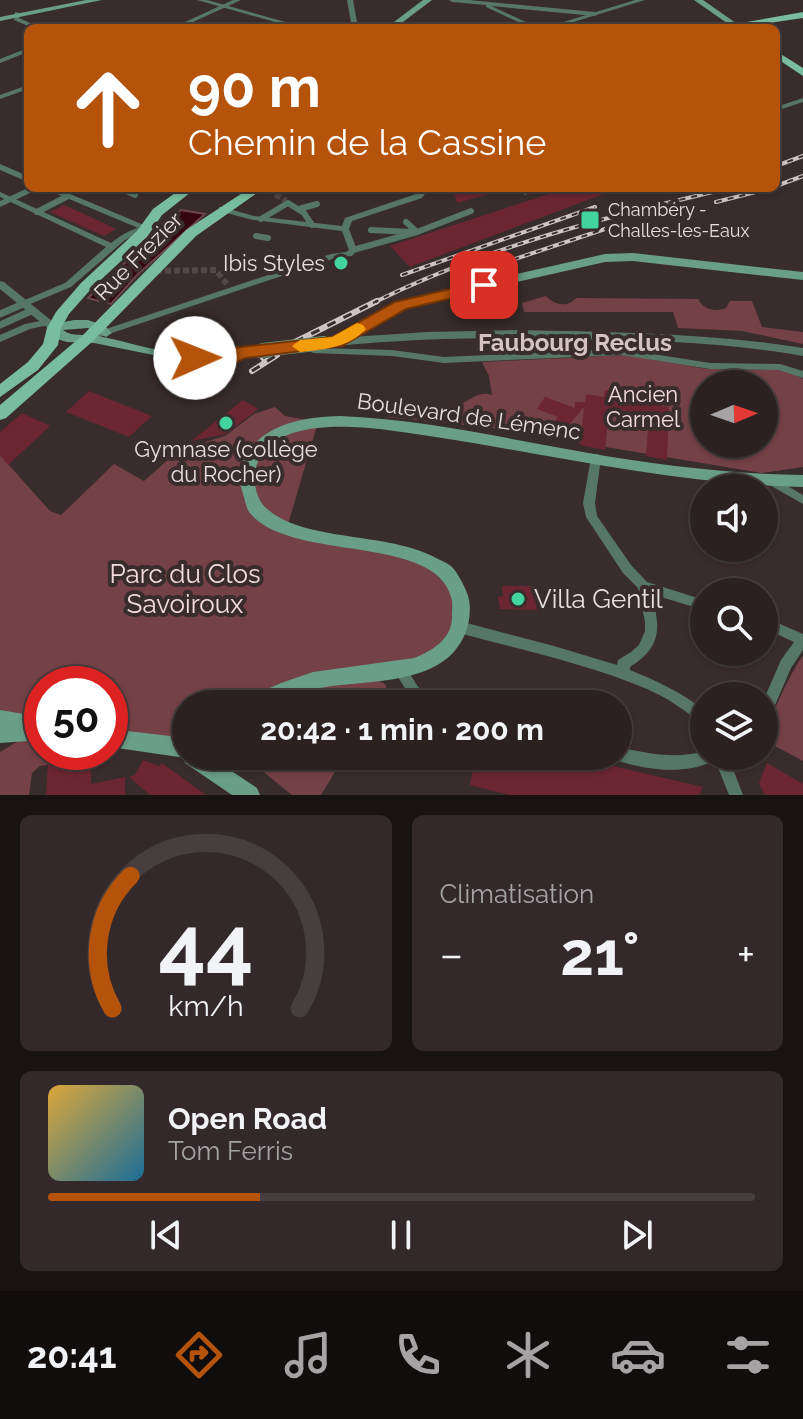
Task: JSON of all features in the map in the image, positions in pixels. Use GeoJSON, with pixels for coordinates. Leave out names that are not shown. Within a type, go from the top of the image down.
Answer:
{"type":"FeatureCollection","features":[{"type":"Feature","properties":{"kind":"main road"},"geometry":{"type":"LineString","coordinates":[[0,17],[98,0]]}},
{"type":"Feature","properties":{"kind":"main road"},"geometry":{"type":"LineString","coordinates":[[395,24],[428,0]]}},
{"type":"Feature","properties":{"kind":"main road"},"geometry":{"type":"LineString","coordinates":[[698,0],[733,24]]}},
{"type":"Feature","properties":{"kind":"main road"},"geometry":{"type":"LineString","coordinates":[[748,24],[803,15]]}},
{"type":"Feature","properties":{"kind":"main road"},"geometry":{"type":"LineString","coordinates":[[788,59],[803,73]]}},
{"type":"Feature","properties":{"kind":"main road"},"geometry":{"type":"LineString","coordinates":[[0,392],[33,366],[50,345],[50,326],[86,286],[146,228],[157,212],[184,192]]}},
{"type":"Feature","properties":{"kind":"main road","name":"Rue Frezier"},"geometry":{"type":"LineString","coordinates":[[0,414],[97,332],[176,246],[222,209],[251,192]]}},
{"type":"Feature","properties":{"kind":"main road"},"geometry":{"type":"LineString","coordinates":[[50,326],[61,336],[97,332],[118,344],[181,357],[325,345],[401,305],[605,258],[633,257],[803,276]]}},
{"type":"Feature","properties":{"kind":"main road","name":"Boulevard de Lémenc"},"geometry":{"type":"LineString","coordinates":[[459,627],[460,593],[449,576],[430,562],[286,528],[256,510],[246,480],[250,459],[259,448],[268,439],[295,427],[330,422],[404,427],[694,474]]}},
{"type":"Feature","properties":{"kind":"main road","name":"Boulevard de Lémenc"},"geometry":{"type":"LineString","coordinates":[[778,481],[803,481]]}},
{"type":"Feature","properties":{"kind":"main road"},"geometry":{"type":"LineString","coordinates":[[287,690],[322,679],[402,672],[426,663],[445,649],[459,627]]}},
{"type":"Feature","properties":{"kind":"main road"},"geometry":{"type":"LineString","coordinates":[[0,719],[24,725]]}},
{"type":"Feature","properties":{"kind":"main road"},"geometry":{"type":"LineString","coordinates":[[0,742],[9,734]]}},
{"type":"Feature","properties":{"kind":"main road"},"geometry":{"type":"LineString","coordinates":[[128,741],[172,748]]}},
{"type":"Feature","properties":{"kind":"main road"},"geometry":{"type":"LineString","coordinates":[[214,770],[250,795]]}},
{"type":"Feature","properties":{"kind":"street"},"geometry":{"type":"LineString","coordinates":[[200,0],[289,24]]}},
{"type":"Feature","properties":{"kind":"street"},"geometry":{"type":"LineString","coordinates":[[184,24],[238,0]]}},
{"type":"Feature","properties":{"kind":"street"},"geometry":{"type":"LineString","coordinates":[[340,0],[350,0],[354,24]]}},
{"type":"Feature","properties":{"kind":"street"},"geometry":{"type":"LineString","coordinates":[[452,0],[595,14]]}},
{"type":"Feature","properties":{"kind":"street"},"geometry":{"type":"LineString","coordinates":[[561,24],[642,0]]}},
{"type":"Feature","properties":{"kind":"street"},"geometry":{"type":"LineString","coordinates":[[475,3],[526,24]]}},
{"type":"Feature","properties":{"kind":"street"},"geometry":{"type":"LineString","coordinates":[[16,15],[16,19],[28,24]]}},
{"type":"Feature","properties":{"kind":"street"},"geometry":{"type":"LineString","coordinates":[[0,61],[24,52]]}},
{"type":"Feature","properties":{"kind":"street"},"geometry":{"type":"LineString","coordinates":[[0,97],[24,88]]}},
{"type":"Feature","properties":{"kind":"street"},"geometry":{"type":"LineString","coordinates":[[780,108],[803,100]]}},
{"type":"Feature","properties":{"kind":"street"},"geometry":{"type":"LineString","coordinates":[[0,167],[24,177]]}},
{"type":"Feature","properties":{"kind":"street"},"geometry":{"type":"LineString","coordinates":[[5,202],[27,192]]}},
{"type":"Feature","properties":{"kind":"street"},"geometry":{"type":"LineString","coordinates":[[58,192],[146,228]]}},
{"type":"Feature","properties":{"kind":"street"},"geometry":{"type":"LineString","coordinates":[[129,192],[135,195]]}},
{"type":"Feature","properties":{"kind":"street"},"geometry":{"type":"LineString","coordinates":[[353,250],[345,229],[348,220],[414,199],[418,192]]}},
{"type":"Feature","properties":{"kind":"street"},"geometry":{"type":"LineString","coordinates":[[0,194],[5,202],[37,212],[112,247]]}},
{"type":"Feature","properties":{"kind":"street"},"geometry":{"type":"LineString","coordinates":[[37,212],[68,196]]}},
{"type":"Feature","properties":{"kind":"street"},"geometry":{"type":"LineString","coordinates":[[261,219],[287,202],[299,209],[312,225]]}},
{"type":"Feature","properties":{"kind":"street"},"geometry":{"type":"LineString","coordinates":[[299,209],[317,204]]}},
{"type":"Feature","properties":{"kind":"street"},"geometry":{"type":"LineString","coordinates":[[222,209],[261,219],[345,229]]}},
{"type":"Feature","properties":{"kind":"street"},"geometry":{"type":"LineString","coordinates":[[97,332],[229,286],[349,254],[353,250],[417,232],[471,211]]}},
{"type":"Feature","properties":{"kind":"street"},"geometry":{"type":"LineString","coordinates":[[406,222],[417,232]]}},
{"type":"Feature","properties":{"kind":"street"},"geometry":{"type":"LineString","coordinates":[[0,325],[68,285],[131,233],[146,228]]}},
{"type":"Feature","properties":{"kind":"street"},"geometry":{"type":"LineString","coordinates":[[368,246],[374,230],[417,232]]}},
{"type":"Feature","properties":{"kind":"street"},"geometry":{"type":"LineString","coordinates":[[256,236],[268,238]]}},
{"type":"Feature","properties":{"kind":"street"},"geometry":{"type":"LineString","coordinates":[[0,284],[50,326]]}},
{"type":"Feature","properties":{"kind":"street"},"geometry":{"type":"LineString","coordinates":[[0,314],[27,308]]}},
{"type":"Feature","properties":{"kind":"street"},"geometry":{"type":"LineString","coordinates":[[0,339],[28,326],[50,326]]}},
{"type":"Feature","properties":{"kind":"street"},"geometry":{"type":"LineString","coordinates":[[239,353],[424,334],[724,339],[803,352]]}},
{"type":"Feature","properties":{"kind":"street"},"geometry":{"type":"LineString","coordinates":[[325,345],[444,360],[622,352],[710,366],[780,367],[803,375]]}},
{"type":"Feature","properties":{"kind":"street"},"geometry":{"type":"LineString","coordinates":[[596,458],[589,503],[592,517],[643,586],[652,620],[651,641],[640,656],[623,664],[624,674]]}},
{"type":"Feature","properties":{"kind":"street"},"geometry":{"type":"LineString","coordinates":[[778,485],[803,500]]}},
{"type":"Feature","properties":{"kind":"street"},"geometry":{"type":"LineString","coordinates":[[643,586],[690,601]]}},
{"type":"Feature","properties":{"kind":"street"},"geometry":{"type":"LineString","coordinates":[[459,627],[624,674],[674,694],[690,707]]}},
{"type":"Feature","properties":{"kind":"street"},"geometry":{"type":"LineString","coordinates":[[778,628],[803,640],[778,682]]}},
{"type":"Feature","properties":{"kind":"street"},"geometry":{"type":"LineString","coordinates":[[402,672],[413,690]]}},
{"type":"Feature","properties":{"kind":"street"},"geometry":{"type":"LineString","coordinates":[[632,757],[690,763]]}},
{"type":"Feature","properties":{"kind":"street"},"geometry":{"type":"LineString","coordinates":[[726,770],[736,795]]}},
{"type":"Feature","properties":{"kind":"green space"},"geometry":{"type":"Polygon","coordinates":[[[546,296],[561,304],[576,298],[698,299],[703,306],[714,310],[726,308],[730,301],[752,301],[762,327],[803,332],[803,344],[742,331],[678,328],[673,312],[524,312],[522,303],[546,296]]]}},
{"type":"Feature","properties":{"kind":"green space","name":"Ancien Carmel"},"geometry":{"type":"Polygon","coordinates":[[[627,355],[707,369],[787,370],[803,379],[803,467],[762,473],[492,428],[386,417],[399,406],[435,408],[462,404],[482,394],[492,395],[489,376],[482,362],[627,355]]]}},
{"type":"Feature","properties":{"kind":"green space","name":"Parc du Clos Savoiroux"},"geometry":{"type":"Polygon","coordinates":[[[275,407],[285,416],[318,422],[287,528],[440,568],[461,618],[426,663],[322,679],[292,690],[172,690],[172,743],[128,739],[128,666],[24,666],[24,723],[0,719],[0,455],[50,511],[61,515],[114,464],[144,481],[188,442],[195,445],[225,436],[254,414],[275,407]]]}},
{"type":"Feature","properties":{"kind":"green space"},"geometry":{"type":"Polygon","coordinates":[[[803,656],[803,761],[778,748],[778,702],[803,656]]]}},
{"type":"Feature","properties":{"kind":"green space"},"geometry":{"type":"Polygon","coordinates":[[[375,680],[384,683],[388,690],[298,690],[375,680]]]}},
{"type":"Feature","properties":{"kind":"green space"},"geometry":{"type":"Polygon","coordinates":[[[24,739],[24,770],[35,770],[32,773],[29,795],[0,795],[0,752],[24,739]]]}},
{"type":"Feature","properties":{"kind":"green space"},"geometry":{"type":"Polygon","coordinates":[[[261,770],[337,770],[321,795],[292,795],[261,770]]]}},
{"type":"Feature","properties":{"kind":"shaded area"},"geometry":{"type":"Polygon","coordinates":[[[181,210],[205,214],[137,275],[111,304],[88,298],[181,210]]]}},
{"type":"Feature","properties":{"kind":"building"},"geometry":{"type":"Polygon","coordinates":[[[454,192],[496,192],[457,203],[454,192]]]}},
{"type":"Feature","properties":{"kind":"building"},"geometry":{"type":"Polygon","coordinates":[[[555,192],[609,192],[410,267],[390,246],[555,192]]]}},
{"type":"Feature","properties":{"kind":"building"},"geometry":{"type":"Polygon","coordinates":[[[64,205],[116,229],[104,236],[50,212],[64,205]]]}},
{"type":"Feature","properties":{"kind":"building"},"geometry":{"type":"Polygon","coordinates":[[[194,325],[225,330],[218,345],[184,340],[194,325]]]}},
{"type":"Feature","properties":{"kind":"building"},"geometry":{"type":"Polygon","coordinates":[[[605,390],[619,393],[619,399],[669,407],[667,460],[646,456],[649,418],[609,411],[605,450],[580,445],[584,407],[558,438],[545,432],[558,417],[537,409],[545,397],[575,408],[575,402],[585,402],[586,394],[604,397],[605,390]]]}},
{"type":"Feature","properties":{"kind":"building"},"geometry":{"type":"Polygon","coordinates":[[[89,391],[152,416],[129,437],[66,412],[89,391]]]}},
{"type":"Feature","properties":{"kind":"building","name":"Gymnase (collège du Rocher)"},"geometry":{"type":"Polygon","coordinates":[[[243,400],[258,409],[226,434],[191,441],[243,400]]]}},
{"type":"Feature","properties":{"kind":"building"},"geometry":{"type":"Polygon","coordinates":[[[22,413],[50,426],[8,465],[0,455],[0,432],[22,413]]]}},
{"type":"Feature","properties":{"kind":"building","name":"Villa Gentil"},"geometry":{"type":"Polygon","coordinates":[[[502,586],[533,586],[537,610],[500,609],[498,597],[503,596],[502,586]]]}},
{"type":"Feature","properties":{"kind":"building"},"geometry":{"type":"Polygon","coordinates":[[[143,760],[159,766],[162,763],[206,795],[150,795],[129,777],[135,775],[143,760]]]}},
{"type":"Feature","properties":{"kind":"building"},"geometry":{"type":"Polygon","coordinates":[[[778,769],[803,784],[803,795],[765,795],[759,783],[764,770],[778,769]]]}},
{"type":"Feature","properties":{"kind":"building"},"geometry":{"type":"Polygon","coordinates":[[[48,770],[91,770],[91,784],[125,777],[125,795],[46,795],[48,770]]]}},
{"type":"Feature","properties":{"kind":"building"},"geometry":{"type":"Polygon","coordinates":[[[473,770],[630,770],[703,787],[699,795],[509,795],[470,785],[473,770]]]}},
{"type":"Feature","properties":{"kind":"tunnel"},"geometry":{"type":"LineString","coordinates":[[272,192],[286,201]]}},
{"type":"Feature","properties":{"kind":"tunnel"},"geometry":{"type":"LineString","coordinates":[[156,271],[216,270],[227,284]]}},
{"type":"Feature","properties":{"kind":"railway"},"geometry":{"type":"LineString","coordinates":[[780,165],[803,156]]}},
{"type":"Feature","properties":{"kind":"railway"},"geometry":{"type":"LineString","coordinates":[[780,185],[803,176]]}},
{"type":"Feature","properties":{"kind":"railway"},"geometry":{"type":"LineString","coordinates":[[373,303],[503,249],[593,222],[713,192]]}},
{"type":"Feature","properties":{"kind":"railway"},"geometry":{"type":"LineString","coordinates":[[716,202],[756,192]]}},
{"type":"Feature","properties":{"kind":"railway"},"geometry":{"type":"LineString","coordinates":[[402,275],[595,207]]}},
{"type":"Feature","properties":{"kind":"railway"},"geometry":{"type":"LineString","coordinates":[[479,271],[623,223]]}},
{"type":"Feature","properties":{"kind":"railway"},"geometry":{"type":"LineString","coordinates":[[373,303],[377,301]]}},
{"type":"Feature","properties":{"kind":"railway"},"geometry":{"type":"LineString","coordinates":[[263,358],[373,303]]}},
{"type":"Feature","properties":{"kind":"railway"},"geometry":{"type":"LineString","coordinates":[[252,371],[277,355]]}},
{"type":"Feature","properties":{"kind":"slow traffic"},"geometry":{"type":"LineString","coordinates":[[300,346],[336,342],[357,329]]}},
{"type":"Feature","properties":{"kind":"place","name":"Chambéry - Challes-les-Eaux"},"geometry":{"type":"Point","coordinates":[590,220]}},
{"type":"Feature","properties":{"kind":"place","name":"Ibis Styles"},"geometry":{"type":"Point","coordinates":[341,263]}},
{"type":"Feature","properties":{"kind":"place","name":"Gymnase (collège du Rocher)"},"geometry":{"type":"Point","coordinates":[226,423]}},
{"type":"Feature","properties":{"kind":"place","name":"Villa Gentil"},"geometry":{"type":"Point","coordinates":[518,599]}},
{"type":"Feature","properties":{"kind":"district","name":"Faubourg Reclus"},"geometry":{"type":"Point","coordinates":[575,343]}},
{"type":"Feature","properties":{"kind":"route"},"geometry":{"type":"LineString","coordinates":[[195,358],[230,354],[235,357],[240,353],[336,342],[401,305],[484,285]]}}]}
